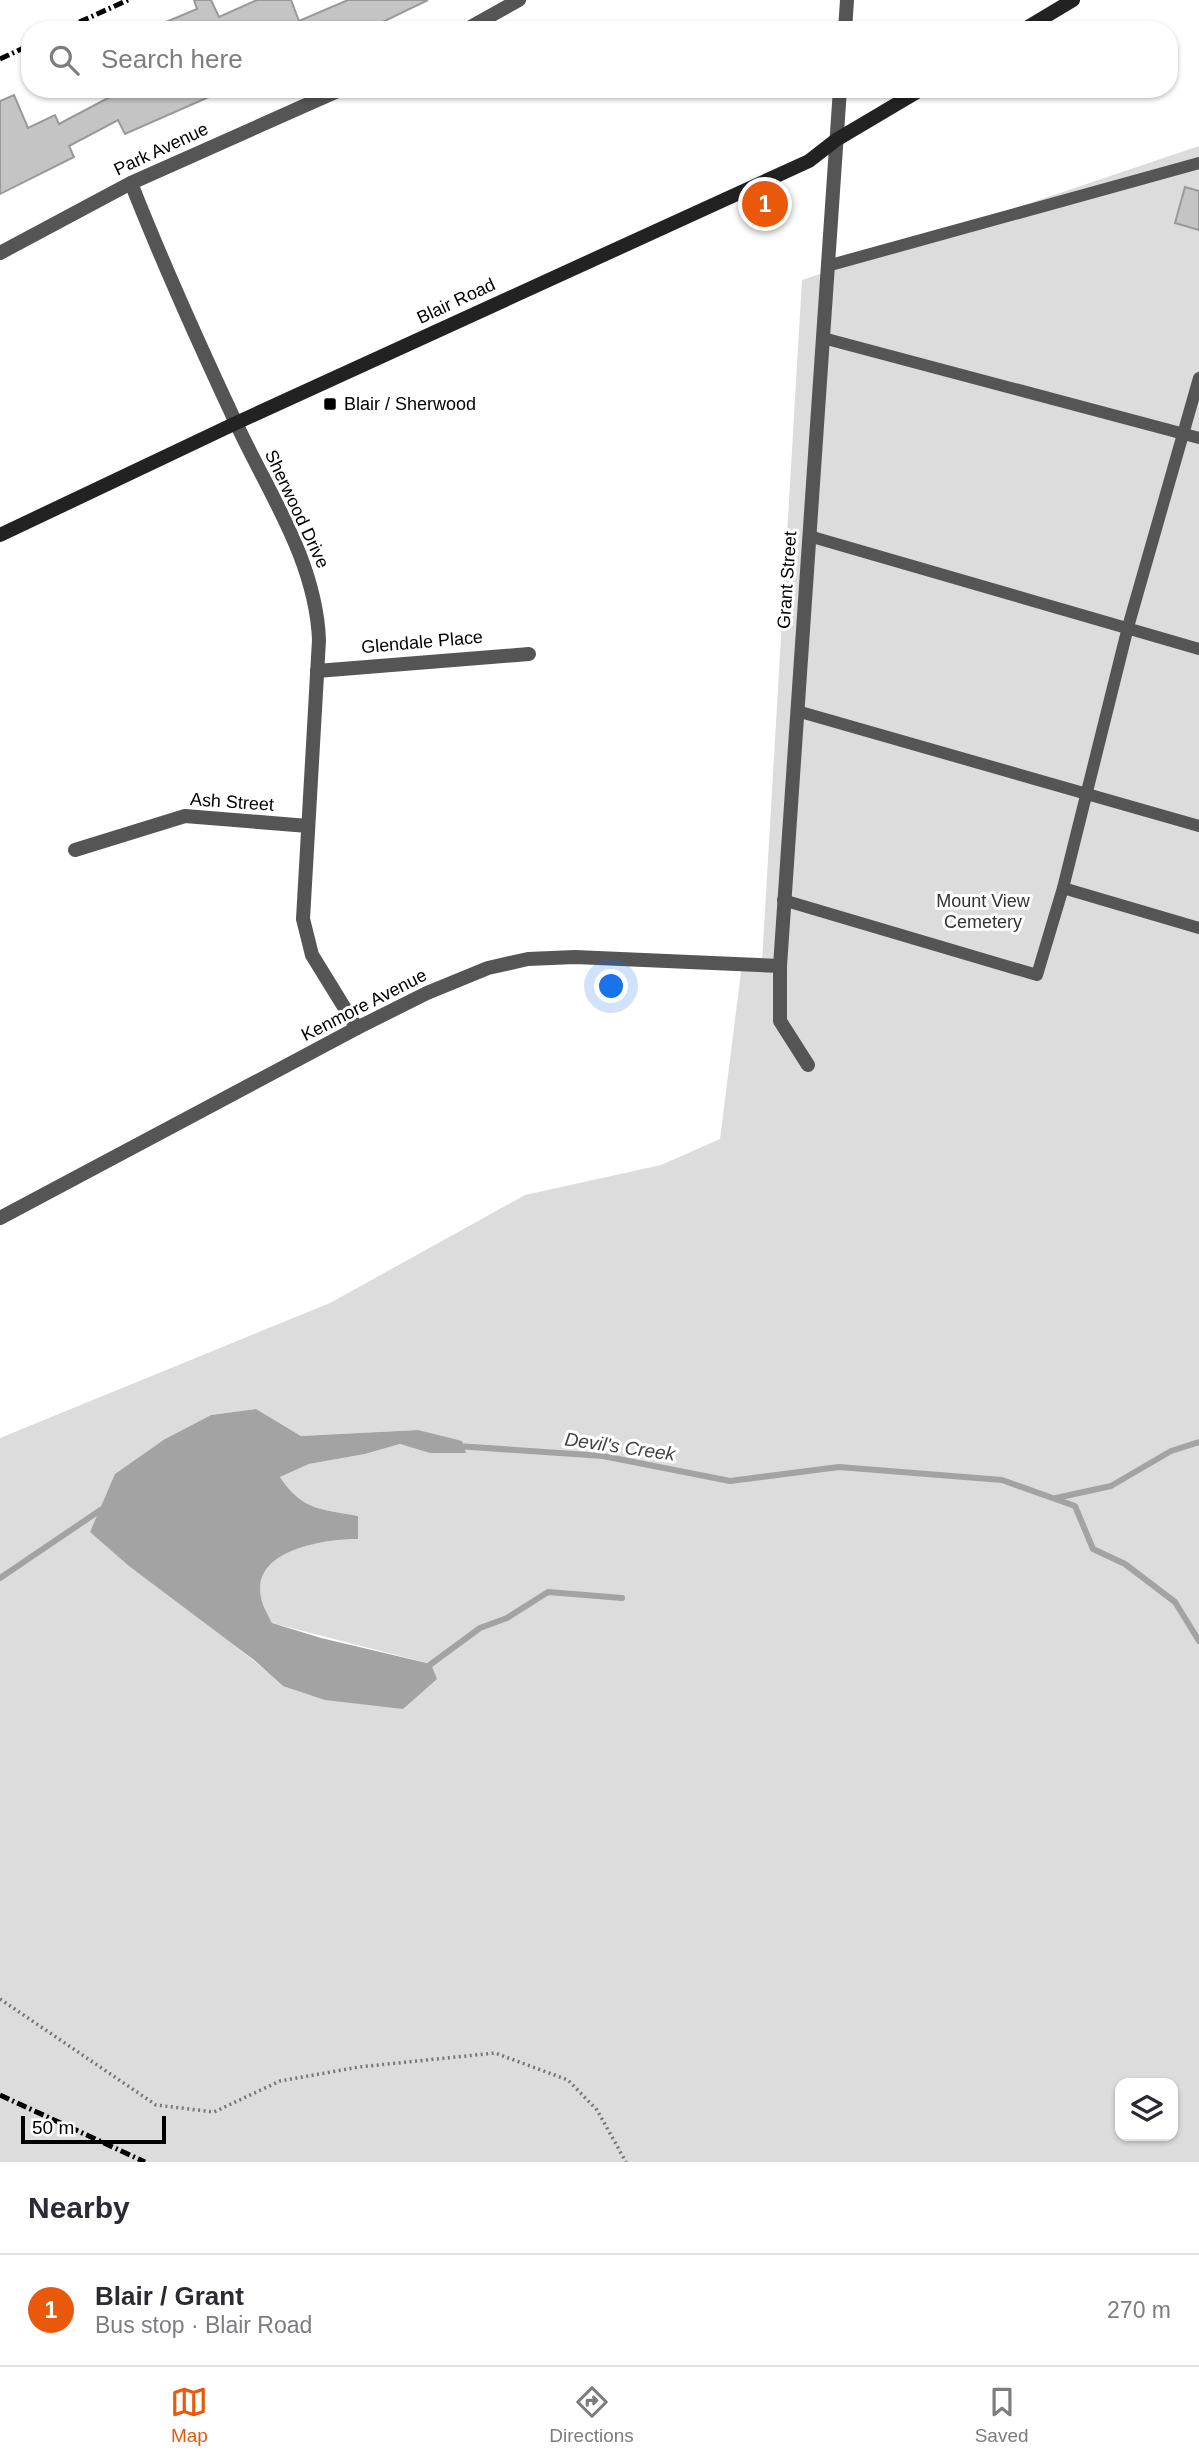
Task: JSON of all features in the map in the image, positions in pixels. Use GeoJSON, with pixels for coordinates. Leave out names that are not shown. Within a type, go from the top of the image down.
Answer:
{"type":"FeatureCollection","features":[{"type":"Feature","properties":{"kind":"street"},"geometry":{"type":"LineString","coordinates":[[481,21],[519,0]]}},
{"type":"Feature","properties":{"kind":"street"},"geometry":{"type":"LineString","coordinates":[[846,21],[847,0]]}},
{"type":"Feature","properties":{"kind":"street"},"geometry":{"type":"LineString","coordinates":[[1038,21],[1073,0]]}},
{"type":"Feature","properties":{"kind":"street","name":"Park Avenue"},"geometry":{"type":"LineString","coordinates":[[0,253],[131,183],[322,98]]}},
{"type":"Feature","properties":{"kind":"street","name":"Grant Street"},"geometry":{"type":"LineString","coordinates":[[808,1065],[780,1021],[780,967],[839,98]]}},
{"type":"Feature","properties":{"kind":"street","name":"Blair Road"},"geometry":{"type":"LineString","coordinates":[[0,536],[236,423],[809,161],[836,139],[907,98]]}},
{"type":"Feature","properties":{"kind":"street","name":"Sherwood Drive"},"geometry":{"type":"LineString","coordinates":[[131,183],[236,423],[303,560],[318,610],[303,919],[312,955],[357,1028]]}},
{"type":"Feature","properties":{"kind":"street","name":"Glendale Place"},"geometry":{"type":"LineString","coordinates":[[317,671],[529,654]]}},
{"type":"Feature","properties":{"kind":"street","name":"Ash Street"},"geometry":{"type":"LineString","coordinates":[[75,850],[186,816],[308,826]]}},
{"type":"Feature","properties":{"kind":"street","name":"Kenmore Avenue"},"geometry":{"type":"LineString","coordinates":[[0,1218],[357,1028],[427,993],[488,968],[528,959],[575,957],[780,967]]}},
{"type":"Feature","properties":{"kind":"lane"},"geometry":{"type":"LineString","coordinates":[[827,266],[1199,163]]}},
{"type":"Feature","properties":{"kind":"lane"},"geometry":{"type":"LineString","coordinates":[[823,338],[1199,438]]}},
{"type":"Feature","properties":{"kind":"lane"},"geometry":{"type":"LineString","coordinates":[[783,900],[1037,975],[1063,888],[1128,627],[1199,378]]}},
{"type":"Feature","properties":{"kind":"lane"},"geometry":{"type":"LineString","coordinates":[[809,536],[1199,649]]}},
{"type":"Feature","properties":{"kind":"lane"},"geometry":{"type":"LineString","coordinates":[[797,711],[1199,826]]}},
{"type":"Feature","properties":{"kind":"lane"},"geometry":{"type":"LineString","coordinates":[[1063,888],[1199,928]]}},
{"type":"Feature","properties":{"kind":"path"},"geometry":{"type":"LineString","coordinates":[[0,1998],[156,2105],[214,2112],[280,2081],[359,2067],[495,2053],[568,2080],[597,2110],[626,2162]]}},
{"type":"Feature","properties":{"kind":"green space","name":"Mount View Cemetery"},"geometry":{"type":"Polygon","coordinates":[[[1199,146],[1199,2162],[0,2162],[0,1438],[330,1303],[525,1195],[661,1165],[720,1139],[742,964],[762,962],[802,280],[1199,146]],[[256,1409],[211,1415],[165,1439],[90,1532],[283,1686],[431,1664],[272,1623],[262,1600],[261,1581],[267,1568],[293,1550],[327,1541],[357,1539],[358,1516],[313,1507],[297,1496],[280,1477],[309,1464],[365,1454],[400,1444],[431,1453],[465,1453],[462,1442],[418,1430],[301,1436],[256,1409]]]}},
{"type":"Feature","properties":{"kind":"shaded area"},"geometry":{"type":"Polygon","coordinates":[[[256,1409],[301,1436],[418,1430],[462,1441],[466,1453],[430,1453],[400,1444],[365,1454],[309,1464],[280,1477],[297,1496],[314,1507],[358,1516],[358,1539],[328,1541],[294,1550],[267,1568],[261,1581],[261,1597],[272,1623],[321,1638],[431,1664],[437,1679],[403,1709],[325,1700],[283,1686],[254,1660],[129,1566],[90,1532],[115,1474],[165,1439],[211,1415],[256,1409]]]}},
{"type":"Feature","properties":{"kind":"building"},"geometry":{"type":"Polygon","coordinates":[[[194,0],[211,0],[219,17],[257,0],[291,0],[299,21],[168,21],[197,9],[194,0]]]}},
{"type":"Feature","properties":{"kind":"building"},"geometry":{"type":"Polygon","coordinates":[[[348,0],[428,0],[385,21],[299,21],[348,0]]]}},
{"type":"Feature","properties":{"kind":"building"},"geometry":{"type":"Polygon","coordinates":[[[14,95],[28,128],[55,115],[59,124],[108,98],[207,98],[125,134],[118,120],[69,146],[74,157],[0,194],[0,101],[14,95]]]}},
{"type":"Feature","properties":{"kind":"building"},"geometry":{"type":"Polygon","coordinates":[[[1185,187],[1199,191],[1199,230],[1175,223],[1185,187]]]}},
{"type":"Feature","properties":{"kind":"waterway"},"geometry":{"type":"LineString","coordinates":[[1056,1498],[1111,1486],[1171,1451],[1199,1442]]}},
{"type":"Feature","properties":{"kind":"waterway","name":"Devil's Creek"},"geometry":{"type":"LineString","coordinates":[[457,1446],[603,1456],[730,1481],[839,1467],[1002,1480],[1075,1506],[1093,1549],[1125,1564],[1175,1602],[1199,1641]]}},
{"type":"Feature","properties":{"kind":"waterway","name":"Devil's Creek"},"geometry":{"type":"LineString","coordinates":[[0,1578],[105,1507]]}},
{"type":"Feature","properties":{"kind":"waterway"},"geometry":{"type":"LineString","coordinates":[[431,1664],[480,1628],[507,1618],[548,1592],[622,1598]]}},
{"type":"Feature","properties":{"kind":"railway"},"geometry":{"type":"LineString","coordinates":[[82,21],[128,0]]}},
{"type":"Feature","properties":{"kind":"railway"},"geometry":{"type":"LineString","coordinates":[[0,59],[21,49]]}},
{"type":"Feature","properties":{"kind":"railway"},"geometry":{"type":"LineString","coordinates":[[0,2095],[145,2162]]}},
{"type":"Feature","properties":{"kind":"place","name":"Blair / Grant"},"geometry":{"type":"Point","coordinates":[765,204]}},
{"type":"Feature","properties":{"kind":"place","name":"Blair / Sherwood"},"geometry":{"type":"Point","coordinates":[330,404]}}]}
